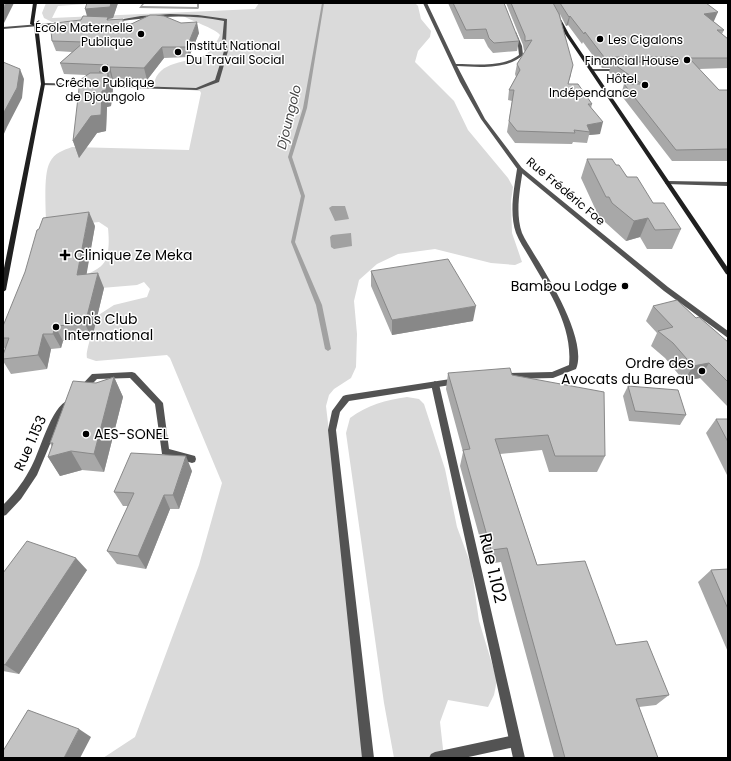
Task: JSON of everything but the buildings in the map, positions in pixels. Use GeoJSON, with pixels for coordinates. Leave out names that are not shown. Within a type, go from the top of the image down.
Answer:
{"type":"FeatureCollection","features":[{"type":"Feature","properties":{"kind":"street"},"geometry":{"type":"LineString","coordinates":[[3,290],[43,84],[34,25],[35,3]]}},
{"type":"Feature","properties":{"kind":"street","name":"Rue Frédéric Foe"},"geometry":{"type":"LineString","coordinates":[[425,3],[483,119],[520,169],[666,288],[728,335]]}},
{"type":"Feature","properties":{"kind":"street"},"geometry":{"type":"LineString","coordinates":[[550,3],[567,34],[728,273]]}},
{"type":"Feature","properties":{"kind":"street"},"geometry":{"type":"LineString","coordinates":[[43,84],[197,89],[217,81],[226,51],[224,42],[226,20],[211,16],[190,15],[109,22],[137,25]]}},
{"type":"Feature","properties":{"kind":"street"},"geometry":{"type":"LineString","coordinates":[[3,28],[70,24]]}},
{"type":"Feature","properties":{"kind":"street"},"geometry":{"type":"LineString","coordinates":[[455,65],[500,63],[517,59],[520,55],[520,46],[511,24]]}},
{"type":"Feature","properties":{"kind":"street"},"geometry":{"type":"LineString","coordinates":[[592,70],[626,70]]}},
{"type":"Feature","properties":{"kind":"street"},"geometry":{"type":"LineString","coordinates":[[497,376],[553,375],[572,367],[574,361],[573,343],[560,306],[519,233],[516,199],[520,169]]}},
{"type":"Feature","properties":{"kind":"street"},"geometry":{"type":"LineString","coordinates":[[668,184],[728,184]]}},
{"type":"Feature","properties":{"kind":"street","name":"Rue 1.153"},"geometry":{"type":"LineString","coordinates":[[3,512],[18,496],[34,472],[57,416],[95,376],[132,375],[159,403],[165,451],[192,459]]}},
{"type":"Feature","properties":{"kind":"street"},"geometry":{"type":"LineString","coordinates":[[368,758],[332,430],[336,411],[346,398],[466,380]]}},
{"type":"Feature","properties":{"kind":"street","name":"Rue 1.102"},"geometry":{"type":"LineString","coordinates":[[435,384],[519,758]]}},
{"type":"Feature","properties":{"kind":"street"},"geometry":{"type":"LineString","coordinates":[[435,758],[515,741]]}},
{"type":"Feature","properties":{"kind":"shaded area"},"geometry":{"type":"Polygon","coordinates":[[[46,3],[100,3],[58,6],[52,18],[255,9],[259,3],[416,4],[418,6],[421,19],[431,31],[430,37],[418,51],[415,62],[454,101],[468,130],[508,178],[513,187],[511,201],[512,233],[522,262],[515,265],[491,263],[435,249],[398,254],[377,264],[359,280],[354,301],[357,334],[356,367],[351,378],[334,389],[329,395],[326,406],[337,501],[372,758],[103,758],[135,737],[199,565],[222,483],[170,358],[167,355],[96,361],[87,358],[89,344],[97,316],[114,305],[147,297],[150,289],[144,282],[137,285],[30,294],[80,278],[97,269],[105,261],[108,252],[108,228],[99,222],[53,227],[46,224],[46,175],[50,162],[54,156],[72,147],[189,150],[201,93],[200,91],[157,87],[154,85],[156,77],[167,67],[205,55],[214,46],[220,35],[208,27],[181,15],[52,22],[44,18],[42,13],[46,3]]]}},
{"type":"Feature","properties":{"kind":"shaded area"},"geometry":{"type":"Polygon","coordinates":[[[332,206],[345,206],[349,219],[335,221],[329,208],[332,206]]]}},
{"type":"Feature","properties":{"kind":"shaded area"},"geometry":{"type":"Polygon","coordinates":[[[351,233],[352,246],[334,249],[331,247],[330,237],[332,235],[351,233]]]}},
{"type":"Feature","properties":{"kind":"shaded area"},"geometry":{"type":"Polygon","coordinates":[[[407,397],[419,399],[424,404],[445,469],[457,527],[471,565],[479,621],[497,680],[494,695],[488,707],[448,700],[440,722],[444,758],[394,758],[384,703],[346,433],[350,418],[356,413],[377,404],[407,397]]]}},
{"type":"Feature","properties":{"kind":"waterway"},"geometry":{"type":"LineString","coordinates":[[144,3],[140,7],[198,8],[198,3]]}},
{"type":"Feature","properties":{"kind":"waterway","name":"Djoungolo"},"geometry":{"type":"LineString","coordinates":[[323,3],[305,108],[290,157],[303,196],[293,242],[319,305],[328,349]]}},
{"type":"Feature","properties":{"kind":"place","name":"École Maternelle Publique"},"geometry":{"type":"Point","coordinates":[141,34]}},
{"type":"Feature","properties":{"kind":"place","name":"Les Cigalons"},"geometry":{"type":"Point","coordinates":[600,39]}},
{"type":"Feature","properties":{"kind":"place","name":"Institut National Du Travail Social"},"geometry":{"type":"Point","coordinates":[178,52]}},
{"type":"Feature","properties":{"kind":"place","name":"Financial House"},"geometry":{"type":"Point","coordinates":[687,60]}},
{"type":"Feature","properties":{"kind":"place","name":"Crêche Publique de Djoungolo"},"geometry":{"type":"Point","coordinates":[105,69]}},
{"type":"Feature","properties":{"kind":"place","name":"Hôtel Indépendance"},"geometry":{"type":"Point","coordinates":[645,85]}},
{"type":"Feature","properties":{"kind":"place","name":"Clinique Ze Meka"},"geometry":{"type":"Point","coordinates":[65,255]}},
{"type":"Feature","properties":{"kind":"place","name":"Bambou Lodge"},"geometry":{"type":"Point","coordinates":[625,286]}},
{"type":"Feature","properties":{"kind":"place","name":"Lion's Club International"},"geometry":{"type":"Point","coordinates":[56,327]}},
{"type":"Feature","properties":{"kind":"place","name":"Ordre des Avocats du Bareau"},"geometry":{"type":"Point","coordinates":[702,371]}},
{"type":"Feature","properties":{"kind":"place","name":"AES-SONEL"},"geometry":{"type":"Point","coordinates":[86,434]}}]}
